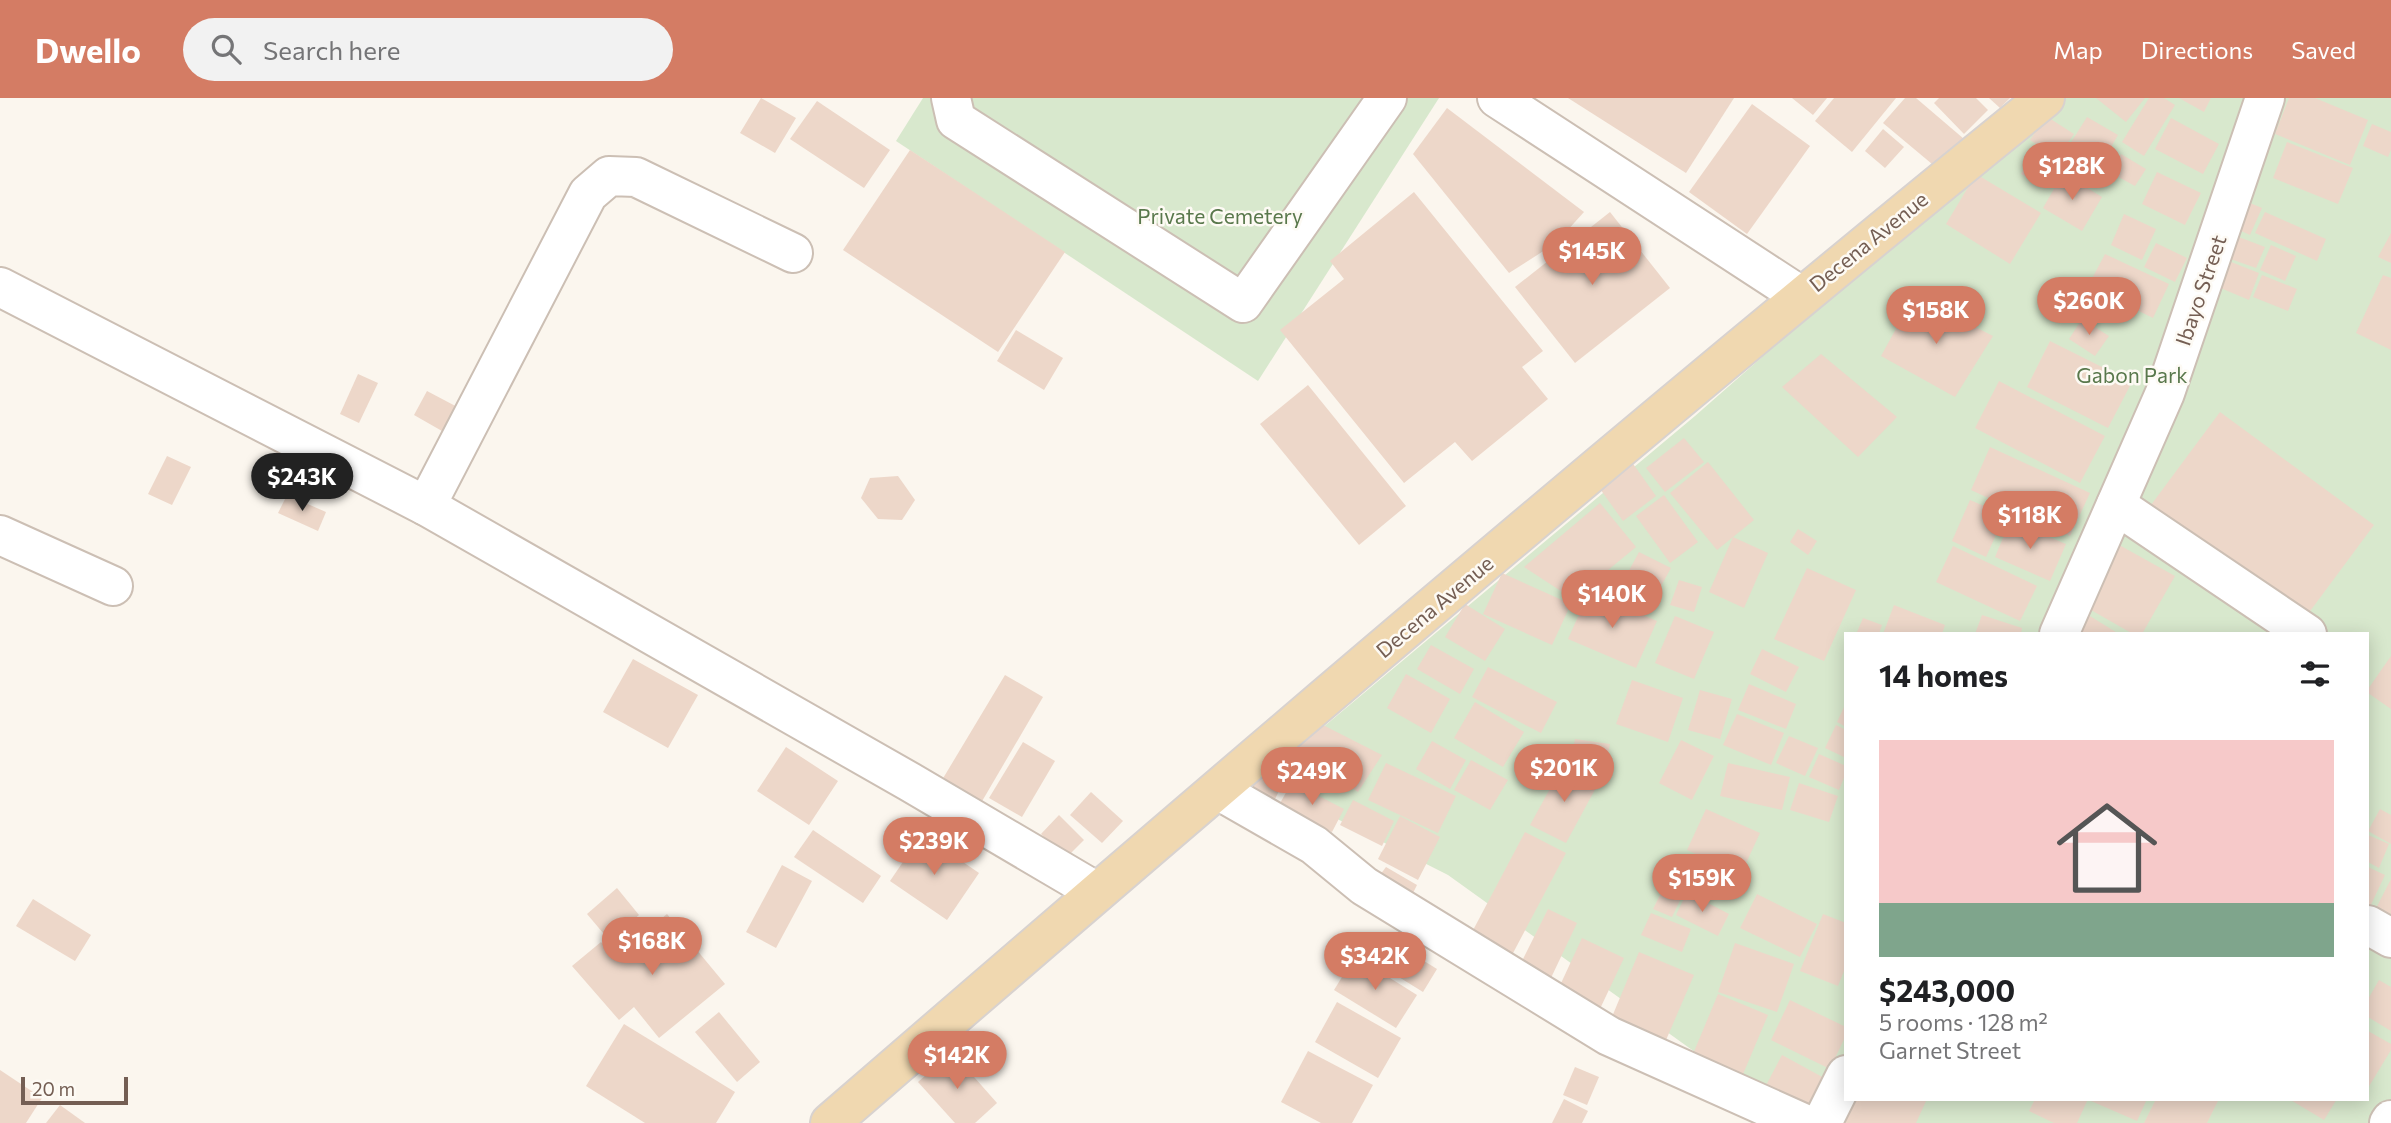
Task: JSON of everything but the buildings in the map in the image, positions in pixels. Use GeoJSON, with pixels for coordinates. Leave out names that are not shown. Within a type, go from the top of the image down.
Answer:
{"type":"FeatureCollection","features":[{"type":"Feature","properties":{"kind":"main road","name":"Decena Avenue"},"geometry":{"type":"LineString","coordinates":[[830,1123],[1097,892],[1801,296],[2045,98]]}},
{"type":"Feature","properties":{"kind":"street"},"geometry":{"type":"LineString","coordinates":[[951,98],[956,120],[1243,303],[1387,98]]}},
{"type":"Feature","properties":{"kind":"street"},"geometry":{"type":"LineString","coordinates":[[1497,98],[1801,296]]}},
{"type":"Feature","properties":{"kind":"street","name":"Ibayo Street"},"geometry":{"type":"LineString","coordinates":[[2060,632],[2165,393],[2265,98]]}},
{"type":"Feature","properties":{"kind":"street"},"geometry":{"type":"LineString","coordinates":[[426,506],[588,194],[609,176],[636,177],[793,253]]}},
{"type":"Feature","properties":{"kind":"street"},"geometry":{"type":"LineString","coordinates":[[0,287],[426,506],[898,775],[1097,892]]}},
{"type":"Feature","properties":{"kind":"street"},"geometry":{"type":"LineString","coordinates":[[2116,505],[2304,632]]}},
{"type":"Feature","properties":{"kind":"street"},"geometry":{"type":"LineString","coordinates":[[0,535],[113,586]]}},
{"type":"Feature","properties":{"kind":"street"},"geometry":{"type":"LineString","coordinates":[[1218,790],[1314,845],[1364,886],[1609,1036],[1802,1123]]}},
{"type":"Feature","properties":{"kind":"street"},"geometry":{"type":"LineString","coordinates":[[2369,926],[2391,938]]}},
{"type":"Feature","properties":{"kind":"street"},"geometry":{"type":"LineString","coordinates":[[1822,1123],[1844,1079]]}},
{"type":"Feature","properties":{"kind":"green space","name":"Private Cemetery"},"geometry":{"type":"Polygon","coordinates":[[[923,98],[1439,98],[1258,381],[896,141],[923,98]]]}},
{"type":"Feature","properties":{"kind":"green space","name":"Gabon Park"},"geometry":{"type":"Polygon","coordinates":[[[2057,98],[2391,98],[2391,1123],[1794,1123],[1448,875],[1260,780],[1695,416],[2057,98]]]}}]}
